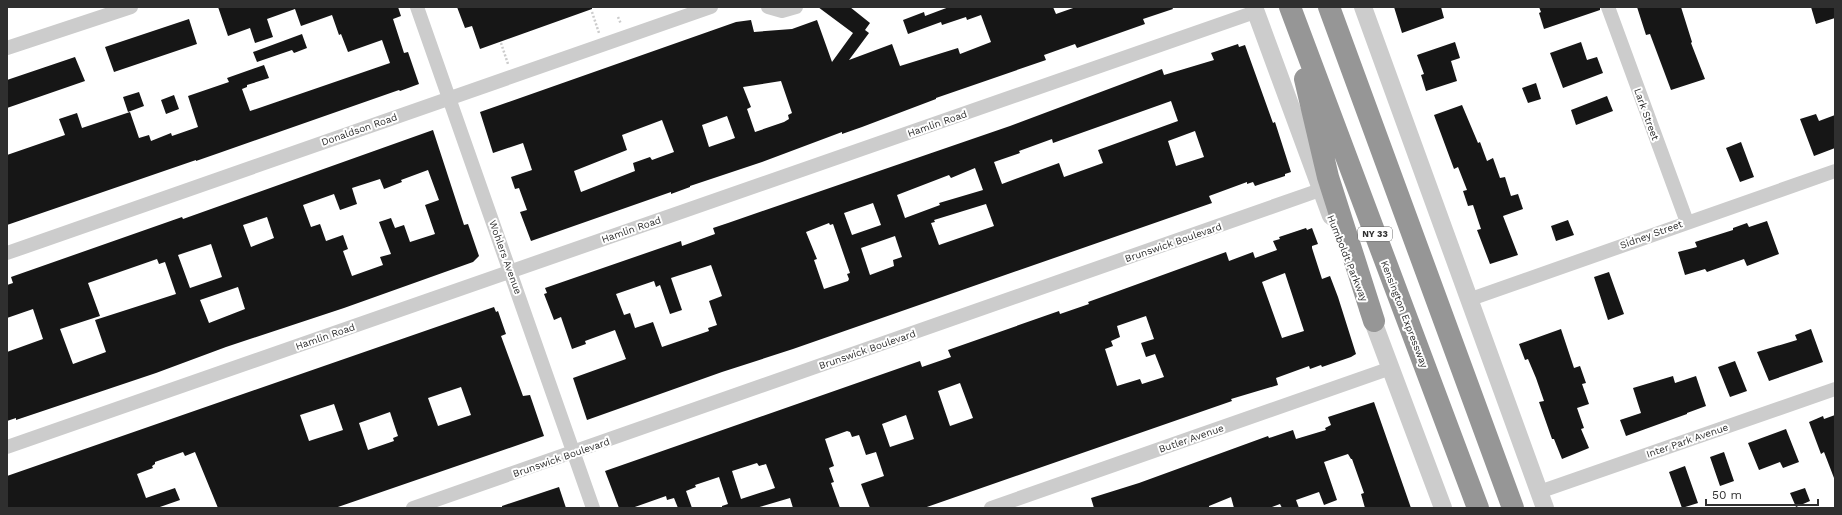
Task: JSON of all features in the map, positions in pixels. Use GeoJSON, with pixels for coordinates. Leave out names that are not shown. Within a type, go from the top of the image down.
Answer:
{"type":"FeatureCollection","features":[{"type":"Feature","properties":{"kind":"highway"},"geometry":{"type":"LineString","coordinates":[[1329,7],[1513,508]]}},
{"type":"Feature","properties":{"kind":"highway"},"geometry":{"type":"LineString","coordinates":[[1291,9],[1314,120],[1328,177],[1374,321]]}},
{"type":"Feature","properties":{"kind":"highway","name":"Kensington Expressway"},"geometry":{"type":"LineString","coordinates":[[1291,9],[1478,508]]}},
{"type":"Feature","properties":{"kind":"street"},"geometry":{"type":"LineString","coordinates":[[7,48],[131,7]]}},
{"type":"Feature","properties":{"kind":"street","name":"Wohlers Avenue"},"geometry":{"type":"LineString","coordinates":[[417,7],[593,508]]}},
{"type":"Feature","properties":{"kind":"street","name":"Donaldson Road"},"geometry":{"type":"LineString","coordinates":[[7,253],[449,97],[711,7]]}},
{"type":"Feature","properties":{"kind":"street"},"geometry":{"type":"LineString","coordinates":[[770,8],[788,10],[796,7]]}},
{"type":"Feature","properties":{"kind":"street"},"geometry":{"type":"LineString","coordinates":[[1362,7],[1542,500]]}},
{"type":"Feature","properties":{"kind":"street","name":"Lark Street"},"geometry":{"type":"LineString","coordinates":[[1608,7],[1687,222]]}},
{"type":"Feature","properties":{"kind":"street","name":"Humboldt Parkway"},"geometry":{"type":"LineString","coordinates":[[1254,10],[1320,190],[1374,321],[1443,508]]}},
{"type":"Feature","properties":{"kind":"street","name":"Hamlin Road"},"geometry":{"type":"LineString","coordinates":[[7,447],[1254,10]]}},
{"type":"Feature","properties":{"kind":"street","name":"Sidney Street"},"geometry":{"type":"LineString","coordinates":[[1468,300],[1835,171]]}},
{"type":"Feature","properties":{"kind":"street","name":"Brunswick Boulevard"},"geometry":{"type":"LineString","coordinates":[[413,508],[1320,190]]}},
{"type":"Feature","properties":{"kind":"street","name":"Butler Avenue"},"geometry":{"type":"LineString","coordinates":[[991,508],[1392,368]]}},
{"type":"Feature","properties":{"kind":"street","name":"Inter Park Avenue"},"geometry":{"type":"LineString","coordinates":[[1542,500],[1835,389]]}},
{"type":"Feature","properties":{"kind":"path"},"geometry":{"type":"LineString","coordinates":[[592,12],[600,36]]}},
{"type":"Feature","properties":{"kind":"path"},"geometry":{"type":"LineString","coordinates":[[501,43],[509,68]]}},
{"type":"Feature","properties":{"kind":"building"},"geometry":{"type":"Polygon","coordinates":[[[218,7],[398,7],[401,16],[393,19],[404,53],[408,52],[419,84],[7,225],[7,155],[65,135],[59,119],[77,113],[82,128],[130,112],[139,138],[149,135],[151,141],[171,133],[172,136],[198,127],[188,96],[229,82],[227,78],[264,65],[269,78],[247,85],[247,87],[242,89],[250,111],[390,63],[382,40],[348,52],[341,34],[339,35],[332,15],[301,26],[295,9],[267,19],[273,37],[255,43],[250,28],[228,36],[218,7]]]}},
{"type":"Feature","properties":{"kind":"building"},"geometry":{"type":"Polygon","coordinates":[[[457,7],[592,7],[592,9],[480,49],[472,26],[465,28],[457,7]]]}},
{"type":"Feature","properties":{"kind":"building"},"geometry":{"type":"Polygon","coordinates":[[[818,7],[850,7],[870,23],[865,30],[869,33],[849,60],[892,44],[900,66],[958,48],[960,54],[991,42],[981,15],[967,20],[966,17],[942,25],[941,22],[908,34],[903,20],[924,12],[925,16],[949,7],[1053,7],[1056,14],[1076,7],[1172,7],[1173,9],[1143,19],[1145,24],[1077,48],[1075,44],[1044,55],[1046,60],[936,98],[862,127],[842,134],[842,132],[671,194],[671,192],[531,241],[520,212],[527,210],[519,188],[515,189],[511,177],[532,170],[523,143],[493,153],[480,112],[736,22],[751,20],[754,32],[792,29],[817,20],[832,62],[853,33],[818,7]],[[781,81],[743,87],[751,107],[747,109],[755,132],[789,119],[788,115],[792,113],[781,81]],[[727,116],[702,125],[709,147],[735,138],[727,116]],[[662,120],[622,135],[627,150],[574,171],[581,192],[635,171],[633,163],[650,157],[652,160],[674,152],[662,120]]]}},
{"type":"Feature","properties":{"kind":"building"},"geometry":{"type":"Polygon","coordinates":[[[1394,7],[1441,7],[1444,18],[1402,33],[1394,7]]]}},
{"type":"Feature","properties":{"kind":"building"},"geometry":{"type":"Polygon","coordinates":[[[1539,7],[1600,7],[1600,10],[1544,29],[1539,13],[1541,12],[1539,7]]]}},
{"type":"Feature","properties":{"kind":"building"},"geometry":{"type":"Polygon","coordinates":[[[1637,7],[1681,7],[1692,42],[1691,43],[1705,79],[1671,90],[1650,34],[1646,35],[1637,7]]]}},
{"type":"Feature","properties":{"kind":"building"},"geometry":{"type":"Polygon","coordinates":[[[1811,7],[1835,7],[1835,18],[1816,24],[1811,7]]]}},
{"type":"Feature","properties":{"kind":"building"},"geometry":{"type":"Polygon","coordinates":[[[189,19],[197,44],[114,72],[105,47],[189,19]]]}},
{"type":"Feature","properties":{"kind":"building"},"geometry":{"type":"Polygon","coordinates":[[[302,34],[307,48],[294,53],[292,50],[257,62],[253,52],[302,34]]]}},
{"type":"Feature","properties":{"kind":"building"},"geometry":{"type":"Polygon","coordinates":[[[1455,42],[1460,58],[1451,61],[1457,81],[1426,91],[1421,75],[1424,74],[1417,55],[1455,42]]]}},
{"type":"Feature","properties":{"kind":"building"},"geometry":{"type":"Polygon","coordinates":[[[1581,42],[1587,60],[1597,57],[1603,73],[1563,88],[1550,53],[1581,42]]]}},
{"type":"Feature","properties":{"kind":"building"},"geometry":{"type":"Polygon","coordinates":[[[1238,44],[1239,47],[1245,45],[1273,123],[1275,122],[1291,172],[1285,174],[1285,176],[1255,186],[1253,182],[1247,184],[1247,182],[1209,196],[1212,203],[587,420],[573,378],[626,359],[615,330],[585,341],[586,344],[572,349],[561,317],[554,320],[544,294],[547,293],[545,288],[681,241],[682,246],[715,234],[713,228],[1010,126],[1162,69],[1164,75],[1214,60],[1211,53],[1238,44]],[[1171,101],[1053,143],[1052,139],[1019,151],[1020,153],[994,162],[1002,184],[1059,163],[1064,177],[1103,163],[1098,150],[1178,121],[1171,101]],[[1195,131],[1168,141],[1176,166],[1204,157],[1195,131]],[[975,168],[951,178],[949,175],[897,195],[905,218],[940,205],[939,203],[983,190],[975,168]],[[873,203],[844,213],[852,235],[881,225],[873,203]],[[986,204],[934,220],[935,222],[931,223],[939,245],[994,226],[986,204]],[[829,223],[806,232],[817,259],[814,260],[824,289],[848,281],[849,279],[847,274],[850,273],[833,224],[830,225],[829,223]],[[895,236],[861,248],[870,275],[894,266],[893,260],[902,257],[895,236]],[[711,265],[671,278],[682,310],[670,314],[660,285],[656,287],[654,281],[616,294],[624,315],[630,313],[635,328],[653,322],[662,347],[709,331],[708,328],[717,325],[709,301],[722,296],[711,265]]]}},
{"type":"Feature","properties":{"kind":"building"},"geometry":{"type":"Polygon","coordinates":[[[75,57],[85,81],[7,108],[7,80],[75,57]]]}},
{"type":"Feature","properties":{"kind":"building"},"geometry":{"type":"Polygon","coordinates":[[[1536,83],[1541,99],[1528,103],[1522,88],[1536,83]]]}},
{"type":"Feature","properties":{"kind":"building"},"geometry":{"type":"Polygon","coordinates":[[[139,92],[144,106],[128,112],[123,97],[139,92]]]}},
{"type":"Feature","properties":{"kind":"building"},"geometry":{"type":"Polygon","coordinates":[[[174,95],[179,109],[166,114],[161,100],[174,95]]]}},
{"type":"Feature","properties":{"kind":"building"},"geometry":{"type":"Polygon","coordinates":[[[1607,96],[1613,111],[1576,125],[1571,110],[1607,96]]]}},
{"type":"Feature","properties":{"kind":"building"},"geometry":{"type":"Polygon","coordinates":[[[1462,105],[1478,143],[1480,142],[1487,161],[1493,158],[1500,178],[1505,177],[1511,196],[1518,194],[1523,209],[1503,216],[1518,255],[1490,264],[1477,230],[1481,229],[1473,205],[1468,206],[1463,191],[1467,190],[1458,167],[1454,169],[1434,115],[1462,105]]]}},
{"type":"Feature","properties":{"kind":"building"},"geometry":{"type":"Polygon","coordinates":[[[1816,114],[1819,121],[1835,115],[1835,148],[1814,156],[1800,119],[1816,114]]]}},
{"type":"Feature","properties":{"kind":"building"},"geometry":{"type":"Polygon","coordinates":[[[433,130],[464,225],[468,224],[479,256],[473,262],[344,308],[226,347],[156,373],[16,420],[16,418],[7,421],[7,352],[43,339],[33,309],[7,318],[7,285],[13,283],[11,277],[182,217],[183,219],[433,130]],[[428,170],[401,180],[402,182],[384,189],[380,179],[352,188],[357,204],[340,210],[334,194],[303,205],[311,227],[320,224],[326,241],[343,235],[348,249],[343,251],[352,276],[383,265],[380,257],[391,254],[379,222],[391,218],[395,228],[404,225],[410,242],[435,234],[425,205],[439,200],[428,170]],[[267,217],[243,225],[251,247],[274,238],[267,217]],[[211,244],[178,255],[190,288],[222,277],[211,244]],[[157,259],[88,283],[100,316],[60,329],[73,364],[106,352],[95,320],[176,294],[165,262],[159,264],[157,259]],[[238,287],[200,300],[209,323],[245,309],[238,287]]]}},
{"type":"Feature","properties":{"kind":"building"},"geometry":{"type":"Polygon","coordinates":[[[1741,142],[1754,177],[1740,182],[1726,148],[1741,142]]]}},
{"type":"Feature","properties":{"kind":"building"},"geometry":{"type":"Polygon","coordinates":[[[1568,220],[1574,235],[1556,241],[1551,226],[1568,220]]]}},
{"type":"Feature","properties":{"kind":"building"},"geometry":{"type":"Polygon","coordinates":[[[1767,221],[1779,254],[1747,266],[1744,259],[1707,272],[1705,269],[1685,275],[1678,252],[1697,247],[1695,242],[1733,230],[1733,228],[1747,223],[1749,227],[1767,221]]]}},
{"type":"Feature","properties":{"kind":"building"},"geometry":{"type":"Polygon","coordinates":[[[1306,228],[1307,230],[1312,228],[1318,244],[1312,246],[1312,248],[1322,279],[1330,276],[1356,354],[1322,367],[1321,365],[1310,369],[1309,366],[1276,378],[1278,385],[1231,399],[1232,401],[924,508],[870,508],[861,484],[884,476],[876,452],[866,455],[859,435],[852,437],[850,432],[847,431],[825,439],[834,466],[829,468],[834,482],[831,483],[840,508],[793,508],[790,498],[756,508],[722,508],[722,506],[728,504],[719,477],[695,485],[696,487],[686,491],[692,508],[678,508],[674,498],[667,500],[666,496],[632,508],[619,508],[605,471],[920,361],[922,367],[951,357],[948,350],[1059,311],[1060,314],[1089,304],[1088,302],[1226,252],[1229,261],[1253,252],[1255,258],[1277,250],[1273,241],[1280,239],[1279,237],[1306,228]],[[1285,273],[1262,282],[1282,338],[1304,331],[1285,273]],[[1146,316],[1117,326],[1120,337],[1111,341],[1113,346],[1105,349],[1117,386],[1140,379],[1142,384],[1164,377],[1155,354],[1146,357],[1141,343],[1154,339],[1146,316]],[[960,383],[938,391],[950,426],[973,418],[960,383]],[[906,415],[882,424],[890,447],[914,439],[906,415]],[[757,463],[732,471],[741,499],[775,488],[766,464],[759,466],[757,463]]]}},
{"type":"Feature","properties":{"kind":"building"},"geometry":{"type":"Polygon","coordinates":[[[1609,272],[1624,314],[1608,320],[1594,277],[1609,272]]]}},
{"type":"Feature","properties":{"kind":"building"},"geometry":{"type":"Polygon","coordinates":[[[494,307],[496,312],[498,311],[506,334],[501,336],[523,396],[530,395],[544,436],[335,508],[218,508],[195,452],[185,456],[183,452],[155,462],[152,466],[153,468],[137,474],[146,498],[175,488],[180,500],[157,508],[7,508],[7,476],[494,307]],[[461,387],[428,398],[438,426],[471,415],[461,387]],[[334,404],[300,415],[309,441],[343,430],[334,404]],[[390,412],[359,423],[368,450],[394,441],[393,438],[398,436],[390,412]]]}},
{"type":"Feature","properties":{"kind":"building"},"geometry":{"type":"Polygon","coordinates":[[[1561,329],[1574,368],[1580,366],[1586,383],[1582,384],[1589,404],[1577,408],[1584,428],[1581,429],[1589,448],[1562,459],[1554,439],[1552,439],[1539,402],[1544,401],[1536,378],[1528,359],[1525,360],[1519,344],[1561,329]]]}},
{"type":"Feature","properties":{"kind":"building"},"geometry":{"type":"Polygon","coordinates":[[[1811,329],[1823,362],[1769,381],[1757,352],[1797,340],[1795,335],[1811,329]]]}},
{"type":"Feature","properties":{"kind":"building"},"geometry":{"type":"Polygon","coordinates":[[[1735,361],[1747,391],[1730,397],[1718,367],[1735,361]]]}},
{"type":"Feature","properties":{"kind":"building"},"geometry":{"type":"Polygon","coordinates":[[[1673,376],[1675,383],[1696,376],[1706,406],[1626,436],[1620,420],[1641,413],[1633,388],[1673,376]]]}},
{"type":"Feature","properties":{"kind":"building"},"geometry":{"type":"Polygon","coordinates":[[[1374,402],[1411,508],[1365,508],[1361,494],[1364,493],[1352,459],[1348,454],[1324,462],[1337,500],[1324,505],[1319,492],[1296,500],[1299,508],[1282,508],[1280,504],[1269,508],[1234,508],[1231,497],[1209,506],[1209,508],[1094,508],[1091,498],[1139,483],[1268,436],[1269,438],[1293,430],[1296,439],[1326,430],[1325,428],[1331,425],[1328,417],[1374,402]]]}},
{"type":"Feature","properties":{"kind":"building"},"geometry":{"type":"Polygon","coordinates":[[[1835,415],[1834,478],[1824,452],[1821,454],[1809,422],[1823,416],[1824,419],[1835,415]]]}},
{"type":"Feature","properties":{"kind":"building"},"geometry":{"type":"Polygon","coordinates":[[[1786,429],[1799,462],[1783,468],[1780,462],[1759,470],[1748,443],[1786,429]]]}},
{"type":"Feature","properties":{"kind":"building"},"geometry":{"type":"Polygon","coordinates":[[[1724,452],[1734,481],[1720,486],[1710,457],[1724,452]]]}},
{"type":"Feature","properties":{"kind":"building"},"geometry":{"type":"Polygon","coordinates":[[[1685,466],[1698,503],[1682,508],[1669,472],[1685,466]]]}},
{"type":"Feature","properties":{"kind":"building"},"geometry":{"type":"Polygon","coordinates":[[[559,487],[566,508],[502,508],[502,506],[559,487]]]}},
{"type":"Feature","properties":{"kind":"building"},"geometry":{"type":"Polygon","coordinates":[[[1805,488],[1810,501],[1796,507],[1790,493],[1805,488]]]}}]}
